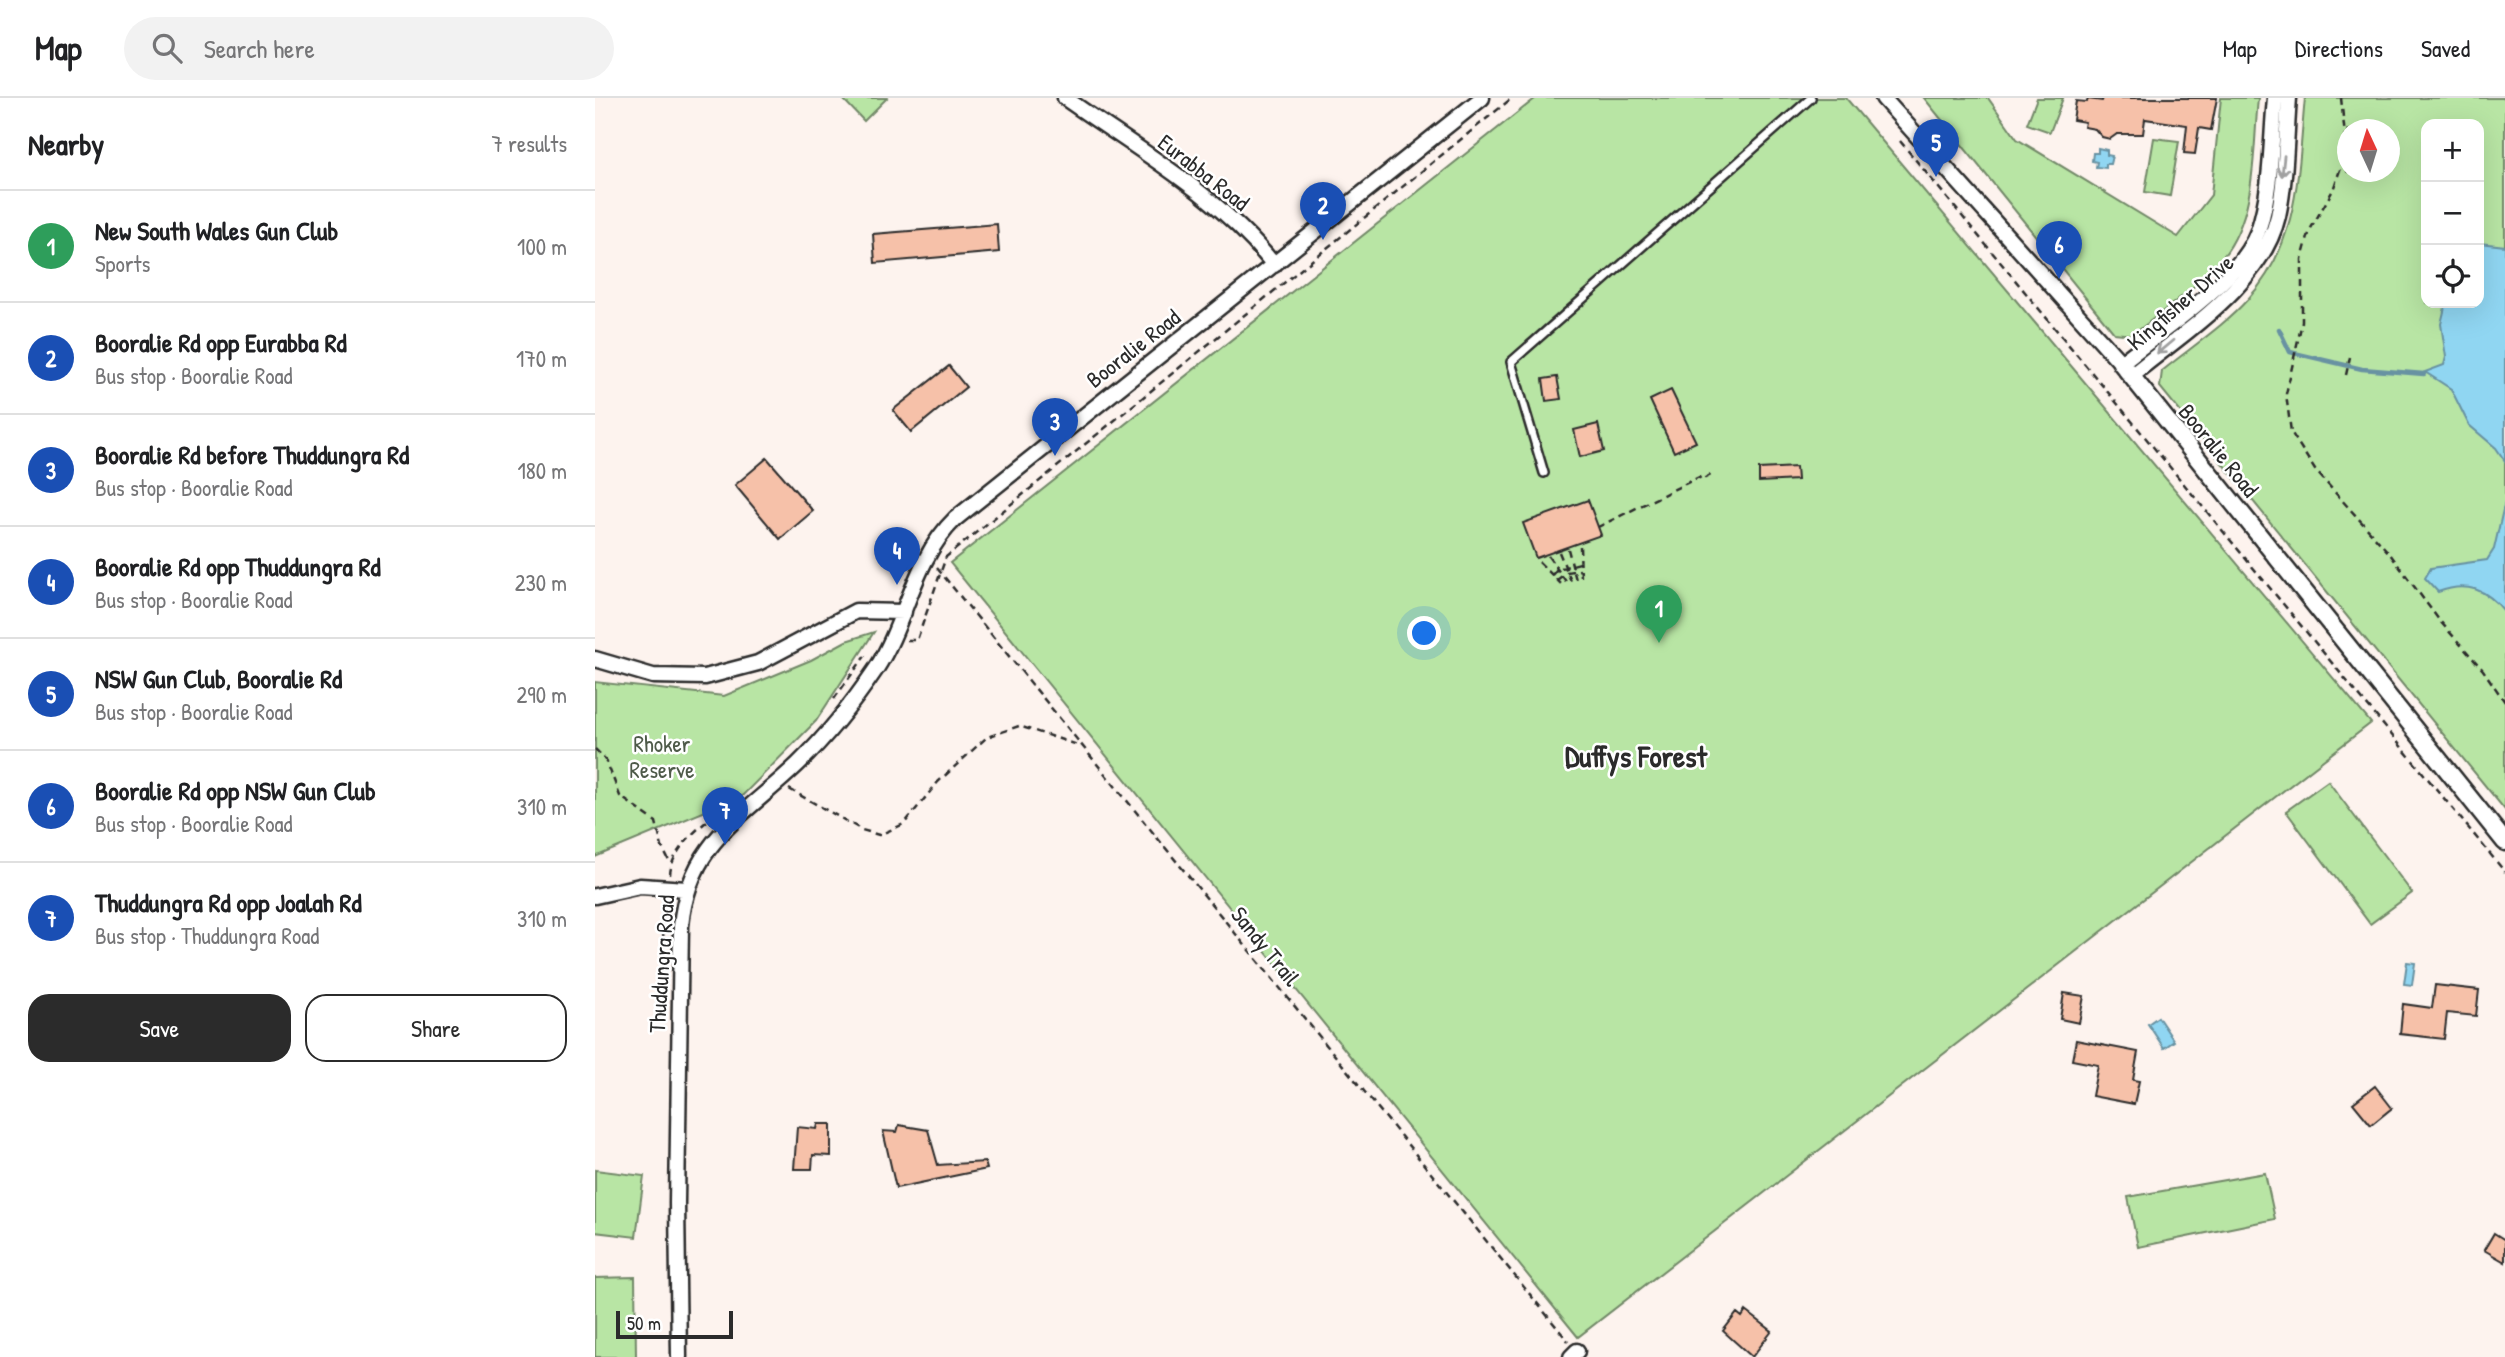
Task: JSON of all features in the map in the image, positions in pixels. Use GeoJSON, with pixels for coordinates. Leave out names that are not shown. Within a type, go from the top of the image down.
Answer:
{"type":"FeatureCollection","features":[{"type":"Feature","properties":{"kind":"street","name":"Eurabba Road"},"geometry":{"type":"LineString","coordinates":[[1065,98],[1192,187],[1240,228],[1274,265]]}},
{"type":"Feature","properties":{"kind":"street","name":"Booralie Road"},"geometry":{"type":"LineString","coordinates":[[904,612],[928,553],[941,533],[955,519],[1482,98]]}},
{"type":"Feature","properties":{"kind":"street","name":"Booralie Road"},"geometry":{"type":"LineString","coordinates":[[1883,98],[2126,370],[2505,842]]}},
{"type":"Feature","properties":{"kind":"street","name":"Kingfisher Drive"},"geometry":{"type":"LineString","coordinates":[[2126,370],[2229,276],[2247,254],[2258,230],[2264,204],[2275,98]]}},
{"type":"Feature","properties":{"kind":"street","name":"Kingfisher Drive"},"geometry":{"type":"LineString","coordinates":[[2126,370],[2246,280],[2266,250],[2278,217],[2289,98]]}},
{"type":"Feature","properties":{"kind":"street"},"geometry":{"type":"LineString","coordinates":[[595,659],[653,676],[705,677],[758,663],[856,611],[904,612]]}},
{"type":"Feature","properties":{"kind":"street","name":"Thuddungra Road"},"geometry":{"type":"LineString","coordinates":[[679,1357],[678,988],[687,890],[702,856],[716,836],[777,783],[841,719],[891,642],[904,612]]}},
{"type":"Feature","properties":{"kind":"street"},"geometry":{"type":"LineString","coordinates":[[595,896],[631,887],[670,886],[687,890]]}},
{"type":"Feature","properties":{"kind":"lane"},"geometry":{"type":"LineString","coordinates":[[1544,473],[1511,362],[1811,98]]}},
{"type":"Feature","properties":{"kind":"path"},"geometry":{"type":"LineString","coordinates":[[891,642],[917,639],[946,557],[1512,98]]}},
{"type":"Feature","properties":{"kind":"path"},"geometry":{"type":"LineString","coordinates":[[2341,98],[2344,152],[2333,190],[2306,240],[2302,270],[2302,322],[2286,402],[2291,432],[2299,448],[2344,505],[2390,554],[2439,620],[2483,670],[2505,702]]}},
{"type":"Feature","properties":{"kind":"path"},"geometry":{"type":"LineString","coordinates":[[1899,140],[2505,872]]}},
{"type":"Feature","properties":{"kind":"path"},"geometry":{"type":"LineString","coordinates":[[2346,374],[2350,357]]}},
{"type":"Feature","properties":{"kind":"path"},"geometry":{"type":"LineString","coordinates":[[1598,527],[1699,477],[1701,480],[1713,474]]}},
{"type":"Feature","properties":{"kind":"path"},"geometry":{"type":"LineString","coordinates":[[1580,546],[1581,579]]}},
{"type":"Feature","properties":{"kind":"path"},"geometry":{"type":"LineString","coordinates":[[1568,549],[1573,570],[1569,583]]}},
{"type":"Feature","properties":{"kind":"path"},"geometry":{"type":"LineString","coordinates":[[1559,552],[1569,583]]}},
{"type":"Feature","properties":{"kind":"path","name":"Sandy Trail"},"geometry":{"type":"LineString","coordinates":[[928,553],[941,573],[1574,1354]]}},
{"type":"Feature","properties":{"kind":"path"},"geometry":{"type":"LineString","coordinates":[[1548,556],[1569,583]]}},
{"type":"Feature","properties":{"kind":"path"},"geometry":{"type":"LineString","coordinates":[[1539,562],[1557,580],[1569,583]]}},
{"type":"Feature","properties":{"kind":"path"},"geometry":{"type":"LineString","coordinates":[[1552,575],[1557,569],[1580,563]]}},
{"type":"Feature","properties":{"kind":"path"},"geometry":{"type":"LineString","coordinates":[[1557,580],[1567,572],[1580,570]]}},
{"type":"Feature","properties":{"kind":"path"},"geometry":{"type":"LineString","coordinates":[[829,706],[866,654]]}},
{"type":"Feature","properties":{"kind":"path"},"geometry":{"type":"LineString","coordinates":[[777,783],[862,830],[879,835],[904,824],[938,782],[987,737],[1019,726],[1082,747]]}},
{"type":"Feature","properties":{"kind":"path"},"geometry":{"type":"LineString","coordinates":[[595,749],[606,760],[620,796],[656,822],[662,847],[670,863],[670,886],[663,922],[664,984]]}},
{"type":"Feature","properties":{"kind":"path"},"geometry":{"type":"LineString","coordinates":[[670,863],[701,825],[734,801]]}},
{"type":"Feature","properties":{"kind":"green space"},"geometry":{"type":"Polygon","coordinates":[[[842,98],[887,98],[864,121],[842,98]]]}},
{"type":"Feature","properties":{"kind":"green space"},"geometry":{"type":"Polygon","coordinates":[[[1536,98],[1846,98],[2371,723],[1578,1337],[950,563],[1536,98]]]}},
{"type":"Feature","properties":{"kind":"green space"},"geometry":{"type":"Polygon","coordinates":[[[1924,98],[1988,98],[2017,139],[2178,237],[2211,195],[2221,98],[2258,98],[2254,160],[2242,222],[2222,258],[2192,288],[2133,335],[2114,333],[1924,98]]]}},
{"type":"Feature","properties":{"kind":"green space"},"geometry":{"type":"Polygon","coordinates":[[[2037,98],[2063,98],[2050,132],[2027,124],[2037,98]]]}},
{"type":"Feature","properties":{"kind":"green space"},"geometry":{"type":"Polygon","coordinates":[[[2305,98],[2505,98],[2505,810],[2160,387],[2162,371],[2239,309],[2265,277],[2287,230],[2298,178],[2305,98]]]}},
{"type":"Feature","properties":{"kind":"green space"},"geometry":{"type":"Polygon","coordinates":[[[2154,138],[2179,141],[2170,196],[2145,192],[2154,138]]]}},
{"type":"Feature","properties":{"kind":"green space","name":"Rhoker Reserve"},"geometry":{"type":"Polygon","coordinates":[[[874,632],[816,721],[742,796],[595,857],[595,682],[724,696],[811,660],[846,641],[874,632]]]}},
{"type":"Feature","properties":{"kind":"green space"},"geometry":{"type":"Polygon","coordinates":[[[2328,781],[2412,893],[2370,924],[2286,811],[2328,781]]]}},
{"type":"Feature","properties":{"kind":"green space"},"geometry":{"type":"Polygon","coordinates":[[[595,1170],[644,1176],[636,1237],[595,1232],[595,1170]]]}},
{"type":"Feature","properties":{"kind":"green space"},"geometry":{"type":"Polygon","coordinates":[[[2265,1173],[2275,1219],[2138,1247],[2128,1197],[2265,1173]]]}},
{"type":"Feature","properties":{"kind":"green space"},"geometry":{"type":"Polygon","coordinates":[[[635,1277],[636,1357],[595,1357],[595,1278],[635,1277]]]}},
{"type":"Feature","properties":{"kind":"water"},"geometry":{"type":"Polygon","coordinates":[[[2098,148],[2107,150],[2107,155],[2112,156],[2106,168],[2096,167],[2097,162],[2092,161],[2093,153],[2098,153],[2098,148]]]}},
{"type":"Feature","properties":{"kind":"water"},"geometry":{"type":"Polygon","coordinates":[[[2484,244],[2505,246],[2505,461],[2496,448],[2469,425],[2451,389],[2425,372],[2444,365],[2446,357],[2441,324],[2445,308],[2484,308],[2484,244]]]}},
{"type":"Feature","properties":{"kind":"water"},"geometry":{"type":"Polygon","coordinates":[[[2505,501],[2505,612],[2491,598],[2475,589],[2458,587],[2438,592],[2425,578],[2431,568],[2487,560],[2494,549],[2505,501]]]}},
{"type":"Feature","properties":{"kind":"water"},"geometry":{"type":"Polygon","coordinates":[[[2407,962],[2415,963],[2412,985],[2404,984],[2407,962]]]}},
{"type":"Feature","properties":{"kind":"water"},"geometry":{"type":"Polygon","coordinates":[[[2158,1017],[2174,1041],[2164,1048],[2148,1024],[2158,1017]]]}},
{"type":"Feature","properties":{"kind":"building"},"geometry":{"type":"Polygon","coordinates":[[[2103,98],[2217,98],[2211,130],[2199,128],[2195,154],[2184,153],[2187,125],[2145,119],[2143,134],[2117,134],[2110,139],[2102,137],[2095,129],[2084,127],[2085,122],[2073,120],[2076,101],[2102,101],[2103,98]]]}},
{"type":"Feature","properties":{"kind":"building"},"geometry":{"type":"Polygon","coordinates":[[[997,224],[999,252],[875,263],[873,234],[997,224]]]}},
{"type":"Feature","properties":{"kind":"building"},"geometry":{"type":"Polygon","coordinates":[[[949,366],[966,387],[911,432],[893,410],[949,366]]]}},
{"type":"Feature","properties":{"kind":"building"},"geometry":{"type":"Polygon","coordinates":[[[1557,377],[1561,399],[1546,401],[1543,379],[1557,377]]]}},
{"type":"Feature","properties":{"kind":"building"},"geometry":{"type":"Polygon","coordinates":[[[1671,390],[1696,442],[1674,452],[1650,400],[1671,390]]]}},
{"type":"Feature","properties":{"kind":"building"},"geometry":{"type":"Polygon","coordinates":[[[1598,424],[1604,451],[1580,457],[1574,430],[1598,424]]]}},
{"type":"Feature","properties":{"kind":"building"},"geometry":{"type":"Polygon","coordinates":[[[767,458],[813,511],[780,539],[735,485],[767,458]]]}},
{"type":"Feature","properties":{"kind":"building"},"geometry":{"type":"Polygon","coordinates":[[[1796,467],[1797,480],[1759,482],[1759,469],[1796,467]]]}},
{"type":"Feature","properties":{"kind":"building"},"geometry":{"type":"Polygon","coordinates":[[[1588,500],[1601,535],[1536,558],[1523,523],[1588,500]]]}},
{"type":"Feature","properties":{"kind":"building"},"geometry":{"type":"Polygon","coordinates":[[[2435,985],[2479,990],[2476,1016],[2447,1013],[2444,1039],[2400,1034],[2403,1004],[2432,1008],[2435,985]]]}},
{"type":"Feature","properties":{"kind":"building"},"geometry":{"type":"Polygon","coordinates":[[[2064,993],[2084,996],[2079,1023],[2060,1019],[2064,993]]]}},
{"type":"Feature","properties":{"kind":"building"},"geometry":{"type":"Polygon","coordinates":[[[2076,1040],[2138,1052],[2133,1080],[2139,1081],[2134,1104],[2092,1096],[2098,1065],[2072,1060],[2076,1040]]]}},
{"type":"Feature","properties":{"kind":"building"},"geometry":{"type":"Polygon","coordinates":[[[2375,1086],[2392,1108],[2371,1125],[2353,1103],[2375,1086]]]}},
{"type":"Feature","properties":{"kind":"building"},"geometry":{"type":"Polygon","coordinates":[[[818,1124],[831,1124],[831,1156],[813,1155],[812,1169],[794,1169],[797,1127],[817,1129],[818,1124]]]}},
{"type":"Feature","properties":{"kind":"building"},"geometry":{"type":"Polygon","coordinates":[[[899,1125],[928,1130],[938,1165],[985,1162],[987,1169],[896,1188],[883,1131],[897,1132],[899,1125]]]}},
{"type":"Feature","properties":{"kind":"building"},"geometry":{"type":"Polygon","coordinates":[[[2494,1233],[2505,1240],[2505,1262],[2484,1250],[2494,1233]]]}},
{"type":"Feature","properties":{"kind":"building"},"geometry":{"type":"Polygon","coordinates":[[[1746,1311],[1772,1331],[1752,1357],[1723,1331],[1737,1313],[1742,1317],[1746,1311]]]}},
{"type":"Feature","properties":{"kind":"waterway"},"geometry":{"type":"LineString","coordinates":[[2279,329],[2290,352],[2362,369],[2424,374]]}},
{"type":"Feature","properties":{"kind":"place","name":"NSW Gun Club, Booralie Rd"},"geometry":{"type":"Point","coordinates":[1936,177]}},
{"type":"Feature","properties":{"kind":"place","name":"Booralie Rd opp Eurabba Rd"},"geometry":{"type":"Point","coordinates":[1323,240]}},
{"type":"Feature","properties":{"kind":"place","name":"Booralie Rd opp NSW Gun Club"},"geometry":{"type":"Point","coordinates":[2059,279]}},
{"type":"Feature","properties":{"kind":"place","name":"Booralie Rd before Thuddungra Rd"},"geometry":{"type":"Point","coordinates":[1055,456]}},
{"type":"Feature","properties":{"kind":"place","name":"Booralie Rd opp Thuddungra Rd"},"geometry":{"type":"Point","coordinates":[897,585]}},
{"type":"Feature","properties":{"kind":"place","name":"New South Wales Gun Club"},"geometry":{"type":"Point","coordinates":[1659,643]}},
{"type":"Feature","properties":{"kind":"place","name":"Thuddungra Rd opp Joalah Rd"},"geometry":{"type":"Point","coordinates":[725,845]}},
{"type":"Feature","properties":{"kind":"district","name":"Duffys Forest"},"geometry":{"type":"Point","coordinates":[1636,756]}}]}
